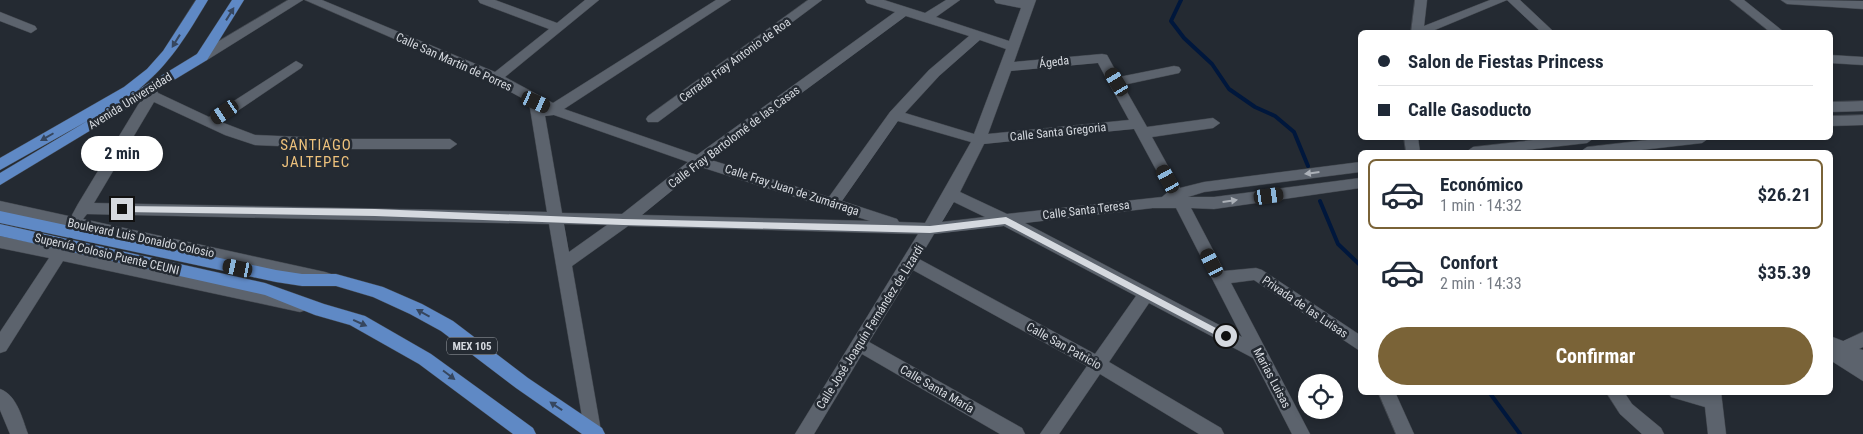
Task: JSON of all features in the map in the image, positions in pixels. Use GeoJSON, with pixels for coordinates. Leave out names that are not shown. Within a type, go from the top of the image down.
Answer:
{"type":"FeatureCollection","features":[{"type":"Feature","properties":{"kind":"main road","name":"Avenida Universidad"},"geometry":{"type":"LineString","coordinates":[[0,165],[129,90],[152,72],[168,54],[202,0]]}},
{"type":"Feature","properties":{"kind":"main road","name":"Avenida Universidad"},"geometry":{"type":"LineString","coordinates":[[0,180],[151,92],[202,57],[238,0]]}},
{"type":"Feature","properties":{"kind":"main road","name":"Supervía Colosio Puente CEUNI"},"geometry":{"type":"LineString","coordinates":[[1,210],[224,265],[302,280],[336,280]]}},
{"type":"Feature","properties":{"kind":"main road","name":"Supervía Colosio Puente CEUNI"},"geometry":{"type":"LineString","coordinates":[[0,230],[288,295],[314,308]]}},
{"type":"Feature","properties":{"kind":"main road","name":"Boulevard Luis Donaldo Colosio"},"geometry":{"type":"LineString","coordinates":[[336,280],[377,292],[416,309],[447,326],[522,383],[594,432]]}},
{"type":"Feature","properties":{"kind":"main road","name":"MEX 105"},"geometry":{"type":"LineString","coordinates":[[314,308],[356,320],[393,339],[436,366],[527,434]]}},
{"type":"Feature","properties":{"kind":"street"},"geometry":{"type":"LineString","coordinates":[[202,57],[297,0]]}},
{"type":"Feature","properties":{"kind":"street","name":"Calle San Martin de Porres"},"geometry":{"type":"LineString","coordinates":[[311,0],[496,78],[536,102]]}},
{"type":"Feature","properties":{"kind":"street"},"geometry":{"type":"LineString","coordinates":[[484,0],[558,28]]}},
{"type":"Feature","properties":{"kind":"street"},"geometry":{"type":"LineString","coordinates":[[496,78],[592,0]]}},
{"type":"Feature","properties":{"kind":"street"},"geometry":{"type":"LineString","coordinates":[[539,118],[725,0]]}},
{"type":"Feature","properties":{"kind":"street","name":"Cerrada Fray Antonio de Roa"},"geometry":{"type":"LineString","coordinates":[[653,120],[816,0]]}},
{"type":"Feature","properties":{"kind":"street"},"geometry":{"type":"LineString","coordinates":[[871,0],[1014,47]]}},
{"type":"Feature","properties":{"kind":"street"},"geometry":{"type":"LineString","coordinates":[[925,19],[954,0]]}},
{"type":"Feature","properties":{"kind":"street"},"geometry":{"type":"LineString","coordinates":[[1000,0],[1029,3]]}},
{"type":"Feature","properties":{"kind":"street"},"geometry":{"type":"LineString","coordinates":[[1419,30],[1421,0]]}},
{"type":"Feature","properties":{"kind":"street"},"geometry":{"type":"LineString","coordinates":[[1424,30],[1501,0]]}},
{"type":"Feature","properties":{"kind":"street"},"geometry":{"type":"LineString","coordinates":[[1513,0],[1546,30]]}},
{"type":"Feature","properties":{"kind":"street"},"geometry":{"type":"LineString","coordinates":[[1736,0],[1775,30]]}},
{"type":"Feature","properties":{"kind":"street"},"geometry":{"type":"LineString","coordinates":[[1787,0],[1863,6]]}},
{"type":"Feature","properties":{"kind":"street","name":"Calle José Joaquín Fernández de Lizardi"},"geometry":{"type":"LineString","coordinates":[[810,432],[859,344],[951,194],[979,140],[1029,3]]}},
{"type":"Feature","properties":{"kind":"street","name":"Calle Fray Bartolomé de las Casas"},"geometry":{"type":"LineString","coordinates":[[565,263],[623,222],[699,161],[904,12]]}},
{"type":"Feature","properties":{"kind":"street"},"geometry":{"type":"LineString","coordinates":[[1,17],[31,29]]}},
{"type":"Feature","properties":{"kind":"street"},"geometry":{"type":"LineString","coordinates":[[833,203],[895,115],[934,72],[977,36]]}},
{"type":"Feature","properties":{"kind":"street","name":"Ágeda"},"geometry":{"type":"LineString","coordinates":[[1006,67],[1102,58]]}},
{"type":"Feature","properties":{"kind":"street","name":"Marias Luisas"},"geometry":{"type":"LineString","coordinates":[[1102,58],[1117,82],[1179,199],[1301,434]]}},
{"type":"Feature","properties":{"kind":"street"},"geometry":{"type":"LineString","coordinates":[[1833,58],[1863,60]]}},
{"type":"Feature","properties":{"kind":"street"},"geometry":{"type":"LineString","coordinates":[[211,122],[296,65]]}},
{"type":"Feature","properties":{"kind":"street"},"geometry":{"type":"LineString","coordinates":[[1117,82],[1174,70]]}},
{"type":"Feature","properties":{"kind":"street"},"geometry":{"type":"LineString","coordinates":[[73,223],[151,92],[211,122],[255,140],[346,144],[450,144]]}},
{"type":"Feature","properties":{"kind":"street"},"geometry":{"type":"LineString","coordinates":[[536,102],[594,432]]}},
{"type":"Feature","properties":{"kind":"street","name":"Calle Fray Juan de Zumárraga"},"geometry":{"type":"LineString","coordinates":[[536,102],[699,161],[906,228]]}},
{"type":"Feature","properties":{"kind":"street"},"geometry":{"type":"LineString","coordinates":[[1833,103],[1863,106]]}},
{"type":"Feature","properties":{"kind":"street"},"geometry":{"type":"LineString","coordinates":[[1833,104],[1845,119]]}},
{"type":"Feature","properties":{"kind":"street"},"geometry":{"type":"LineString","coordinates":[[895,115],[979,140]]}},
{"type":"Feature","properties":{"kind":"street"},"geometry":{"type":"LineString","coordinates":[[1833,121],[1863,120]]}},
{"type":"Feature","properties":{"kind":"street","name":"Calle Santa Gregoria"},"geometry":{"type":"LineString","coordinates":[[979,140],[1213,123]]}},
{"type":"Feature","properties":{"kind":"street"},"geometry":{"type":"LineString","coordinates":[[1489,150],[1570,140]]}},
{"type":"Feature","properties":{"kind":"street"},"geometry":{"type":"LineString","coordinates":[[1603,150],[1686,140]]}},
{"type":"Feature","properties":{"kind":"street"},"geometry":{"type":"LineString","coordinates":[[1179,199],[1204,187],[1358,167]]}},
{"type":"Feature","properties":{"kind":"street","name":"Calle Santa Teresa"},"geometry":{"type":"LineString","coordinates":[[906,228],[930,230],[1179,199],[1214,203],[1358,183]]}},
{"type":"Feature","properties":{"kind":"street"},"geometry":{"type":"LineString","coordinates":[[951,194],[1006,220],[1258,353]]}},
{"type":"Feature","properties":{"kind":"street"},"geometry":{"type":"LineString","coordinates":[[83,208],[375,212],[623,222],[906,228]]}},
{"type":"Feature","properties":{"kind":"street","name":"Boulevard Luis Donaldo Colosio"},"geometry":{"type":"LineString","coordinates":[[1,210],[73,223],[336,280]]}},
{"type":"Feature","properties":{"kind":"street","name":"MEX 105"},"geometry":{"type":"LineString","coordinates":[[0,242],[314,308]]}},
{"type":"Feature","properties":{"kind":"street"},"geometry":{"type":"LineString","coordinates":[[3,335],[59,255]]}},
{"type":"Feature","properties":{"kind":"street","name":"Calle San Patricio"},"geometry":{"type":"LineString","coordinates":[[911,262],[1098,364],[1215,434]]}},
{"type":"Feature","properties":{"kind":"street","name":"Privada de las Luisas"},"geometry":{"type":"LineString","coordinates":[[1220,278],[1256,274],[1358,343]]}},
{"type":"Feature","properties":{"kind":"street"},"geometry":{"type":"LineString","coordinates":[[1049,434],[1147,294]]}},
{"type":"Feature","properties":{"kind":"street"},"geometry":{"type":"LineString","coordinates":[[1834,349],[1863,339]]}},
{"type":"Feature","properties":{"kind":"street","name":"Calle Santa María"},"geometry":{"type":"LineString","coordinates":[[859,344],[1016,434]]}},
{"type":"Feature","properties":{"kind":"street"},"geometry":{"type":"LineString","coordinates":[[1834,349],[1863,358]]}},
{"type":"Feature","properties":{"kind":"street"},"geometry":{"type":"LineString","coordinates":[[1834,349],[1863,374]]}},
{"type":"Feature","properties":{"kind":"street"},"geometry":{"type":"LineString","coordinates":[[1387,395],[1405,434]]}},
{"type":"Feature","properties":{"kind":"street"},"geometry":{"type":"LineString","coordinates":[[1616,395],[1626,409],[1655,434]]}},
{"type":"Feature","properties":{"kind":"street"},"geometry":{"type":"LineString","coordinates":[[1698,395],[1712,397],[1717,434]]}},
{"type":"Feature","properties":{"kind":"street"},"geometry":{"type":"LineString","coordinates":[[0,396],[11,411],[19,434]]}},
{"type":"Feature","properties":{"kind":"waterway"},"geometry":{"type":"LineString","coordinates":[[1181,0],[1171,21],[1184,38],[1212,64],[1229,89],[1255,107],[1275,116],[1294,132],[1308,166]]}},
{"type":"Feature","properties":{"kind":"waterway"},"geometry":{"type":"LineString","coordinates":[[1320,201],[1338,244],[1358,263]]}},
{"type":"Feature","properties":{"kind":"waterway"},"geometry":{"type":"LineString","coordinates":[[1491,395],[1520,434]]}},
{"type":"Feature","properties":{"kind":"district","name":"SANTIAGO JALTEPEC"},"geometry":{"type":"Point","coordinates":[316,154]}},
{"type":"Feature","properties":{"kind":"route"},"geometry":{"type":"LineString","coordinates":[[122,209],[375,212],[623,222],[930,230],[1006,220],[1226,336]]}}]}
